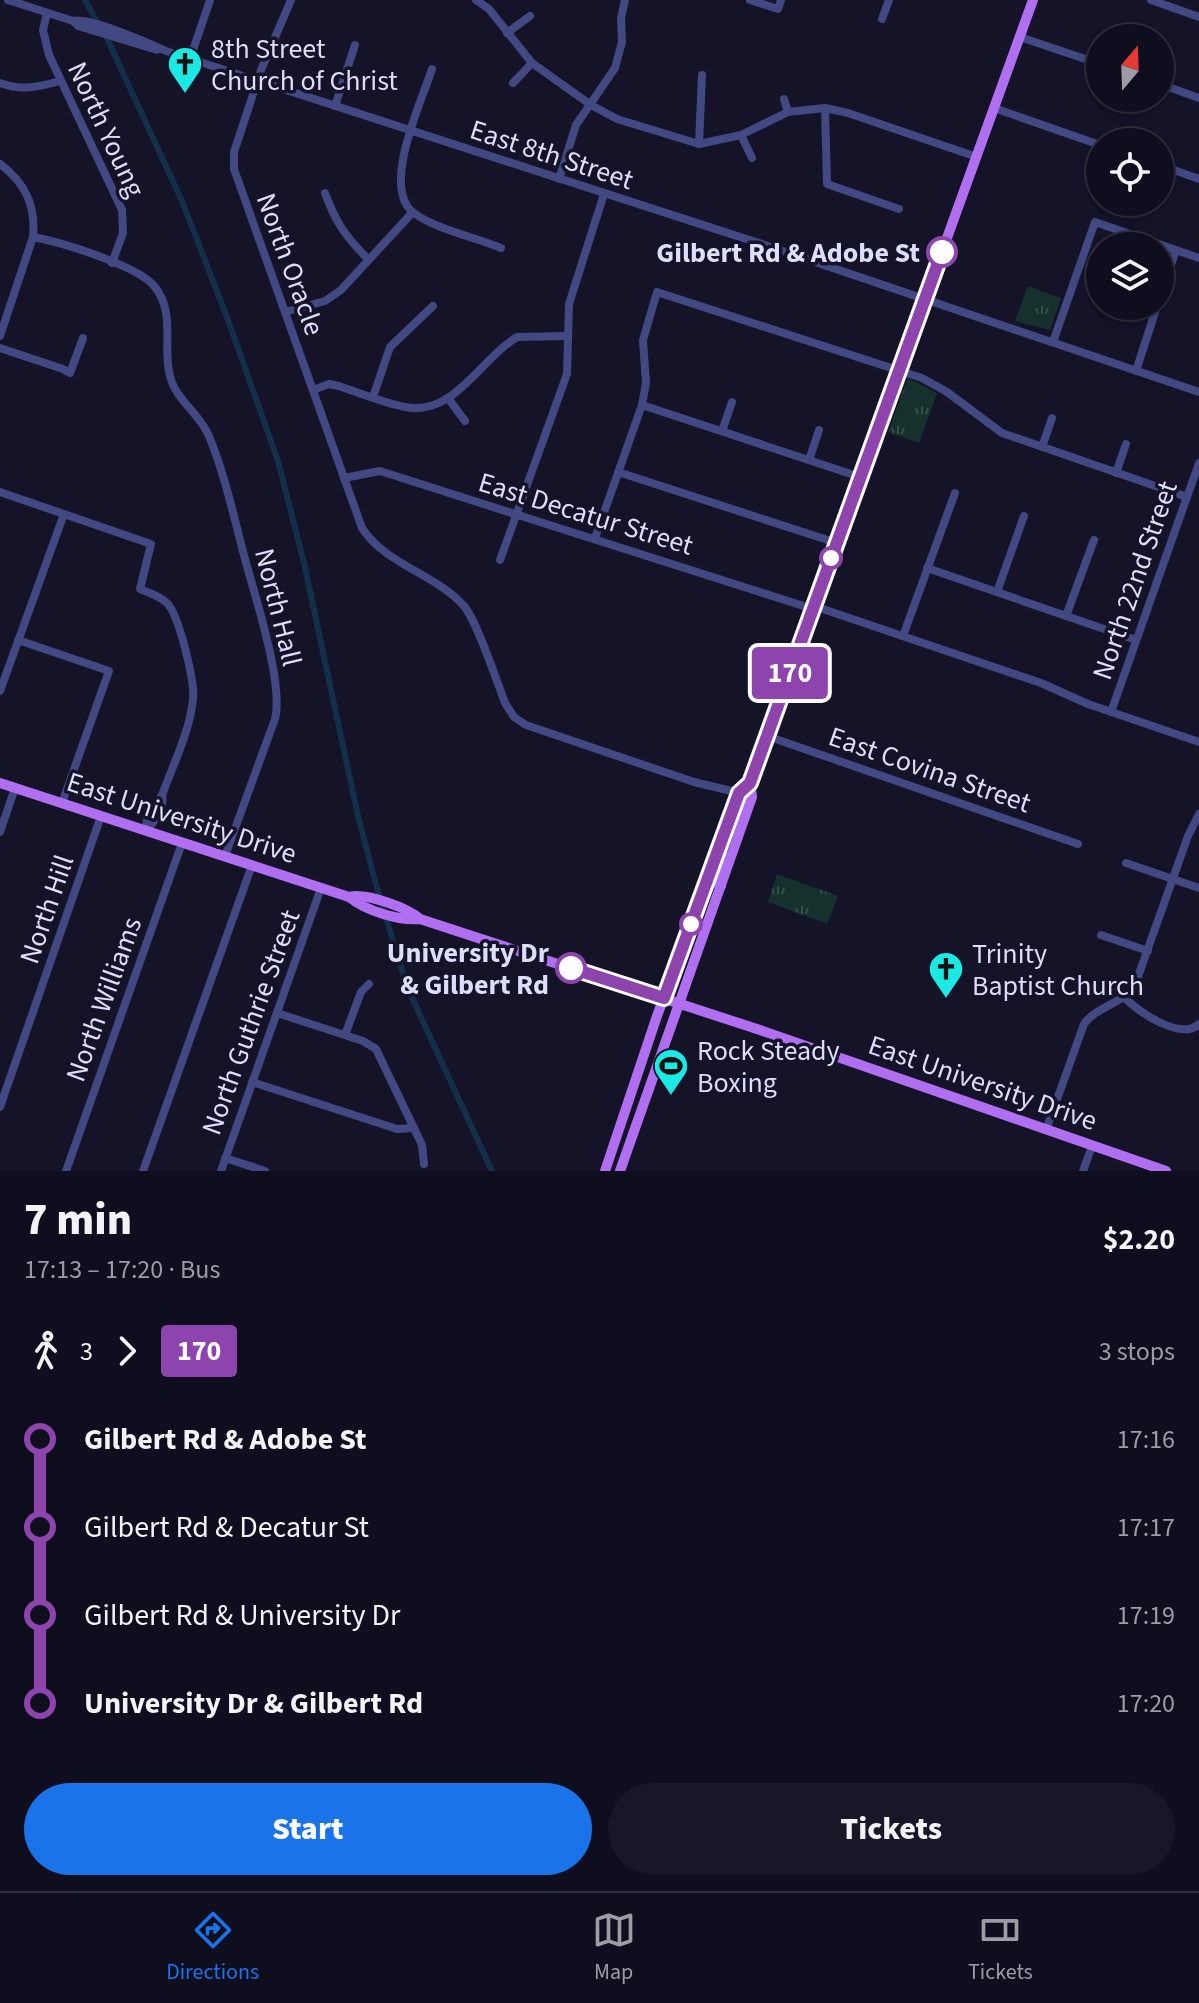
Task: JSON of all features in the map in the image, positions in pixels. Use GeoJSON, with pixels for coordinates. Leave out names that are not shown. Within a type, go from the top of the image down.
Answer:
{"type":"FeatureCollection","features":[{"type":"Feature","properties":{"kind":"main road"},"geometry":{"type":"LineString","coordinates":[[605,1171],[664,998],[739,793],[750,783],[1033,0]]}},
{"type":"Feature","properties":{"kind":"main road","name":"East University Drive"},"geometry":{"type":"LineString","coordinates":[[0,783],[349,897],[358,905],[412,912],[420,919],[679,1003],[1166,1171]]}},
{"type":"Feature","properties":{"kind":"main road"},"geometry":{"type":"LineString","coordinates":[[620,1171],[752,797],[750,783]]}},
{"type":"Feature","properties":{"kind":"main road"},"geometry":{"type":"LineString","coordinates":[[721,843],[723,857],[716,880],[721,886]]}},
{"type":"Feature","properties":{"kind":"main road"},"geometry":{"type":"LineString","coordinates":[[707,881],[712,888],[705,914],[707,925]]}},
{"type":"Feature","properties":{"kind":"main road","name":"East University Drive"},"geometry":{"type":"LineString","coordinates":[[349,897],[358,894],[394,911]]}},
{"type":"Feature","properties":{"kind":"main road"},"geometry":{"type":"LineString","coordinates":[[629,1102],[643,1107]]}},
{"type":"Feature","properties":{"kind":"street","name":"East 8th Street"},"geometry":{"type":"LineString","coordinates":[[8,0],[73,21],[78,26],[99,33],[147,41],[166,51],[925,299],[1199,392]]}},
{"type":"Feature","properties":{"kind":"street"},"geometry":{"type":"LineString","coordinates":[[190,59],[210,0]]}},
{"type":"Feature","properties":{"kind":"street","name":"North Oracle"},"geometry":{"type":"LineString","coordinates":[[291,0],[257,81],[234,152],[234,169],[362,528],[370,541],[464,606],[505,703],[514,717],[526,725],[637,763],[739,793]]}},
{"type":"Feature","properties":{"kind":"street"},"geometry":{"type":"LineString","coordinates":[[476,0],[489,9],[532,63],[591,105],[617,119],[699,144],[741,135],[788,112],[825,108],[977,157]]}},
{"type":"Feature","properties":{"kind":"street"},"geometry":{"type":"LineString","coordinates":[[559,179],[576,125],[615,68],[622,42],[621,18],[625,0]]}},
{"type":"Feature","properties":{"kind":"street"},"geometry":{"type":"LineString","coordinates":[[750,0],[780,5]]}},
{"type":"Feature","properties":{"kind":"street"},"geometry":{"type":"LineString","coordinates":[[882,19],[889,0]]}},
{"type":"Feature","properties":{"kind":"street"},"geometry":{"type":"LineString","coordinates":[[1151,0],[1199,17]]}},
{"type":"Feature","properties":{"kind":"street","name":"North Young"},"geometry":{"type":"LineString","coordinates":[[47,13],[44,41],[122,210],[123,233],[112,263]]}},
{"type":"Feature","properties":{"kind":"street"},"geometry":{"type":"LineString","coordinates":[[507,33],[530,16]]}},
{"type":"Feature","properties":{"kind":"street","name":"East 8th Street"},"geometry":{"type":"LineString","coordinates":[[73,21],[78,19],[115,35]]}},
{"type":"Feature","properties":{"kind":"street"},"geometry":{"type":"LineString","coordinates":[[1020,37],[1086,59]]}},
{"type":"Feature","properties":{"kind":"street"},"geometry":{"type":"LineString","coordinates":[[335,106],[355,45]]}},
{"type":"Feature","properties":{"kind":"street"},"geometry":{"type":"LineString","coordinates":[[513,83],[532,63]]}},
{"type":"Feature","properties":{"kind":"street"},"geometry":{"type":"LineString","coordinates":[[432,69],[399,172],[401,193],[412,213],[501,248]]}},
{"type":"Feature","properties":{"kind":"street"},"geometry":{"type":"LineString","coordinates":[[699,144],[702,75]]}},
{"type":"Feature","properties":{"kind":"street"},"geometry":{"type":"LineString","coordinates":[[0,83],[29,89],[60,81]]}},
{"type":"Feature","properties":{"kind":"street"},"geometry":{"type":"LineString","coordinates":[[1174,89],[1199,98]]}},
{"type":"Feature","properties":{"kind":"street"},"geometry":{"type":"LineString","coordinates":[[784,99],[788,112]]}},
{"type":"Feature","properties":{"kind":"street"},"geometry":{"type":"LineString","coordinates":[[825,108],[827,184],[899,209]]}},
{"type":"Feature","properties":{"kind":"street"},"geometry":{"type":"LineString","coordinates":[[994,108],[1086,140]]}},
{"type":"Feature","properties":{"kind":"street"},"geometry":{"type":"LineString","coordinates":[[741,135],[752,158]]}},
{"type":"Feature","properties":{"kind":"street"},"geometry":{"type":"LineString","coordinates":[[0,164],[16,177],[26,191],[31,206],[33,237],[0,336]]}},
{"type":"Feature","properties":{"kind":"street"},"geometry":{"type":"LineString","coordinates":[[1174,170],[1199,179]]}},
{"type":"Feature","properties":{"kind":"street"},"geometry":{"type":"LineString","coordinates":[[325,193],[343,234],[368,259]]}},
{"type":"Feature","properties":{"kind":"street"},"geometry":{"type":"LineString","coordinates":[[500,560],[567,374],[569,304],[604,194]]}},
{"type":"Feature","properties":{"kind":"street"},"geometry":{"type":"LineString","coordinates":[[285,312],[325,301],[341,290],[412,213]]}},
{"type":"Feature","properties":{"kind":"street"},"geometry":{"type":"LineString","coordinates":[[1053,342],[1095,222],[1199,258]]}},
{"type":"Feature","properties":{"kind":"street"},"geometry":{"type":"LineString","coordinates":[[33,237],[142,275],[161,297],[169,331],[170,376],[157,381]]}},
{"type":"Feature","properties":{"kind":"street"},"geometry":{"type":"LineString","coordinates":[[1174,256],[1176,250]]}},
{"type":"Feature","properties":{"kind":"street"},"geometry":{"type":"LineString","coordinates":[[595,538],[642,405],[646,383],[643,340],[657,292],[899,369],[941,388],[997,431],[1187,497]]}},
{"type":"Feature","properties":{"kind":"street"},"geometry":{"type":"LineString","coordinates":[[373,397],[390,347],[433,306]]}},
{"type":"Feature","properties":{"kind":"street"},"geometry":{"type":"LineString","coordinates":[[1136,371],[1152,320]]}},
{"type":"Feature","properties":{"kind":"street"},"geometry":{"type":"LineString","coordinates":[[313,390],[329,384],[403,407],[420,409],[448,398],[517,337],[568,336]]}},
{"type":"Feature","properties":{"kind":"street"},"geometry":{"type":"LineString","coordinates":[[0,348],[70,373],[83,338]]}},
{"type":"Feature","properties":{"kind":"street","name":"North Hall"},"geometry":{"type":"LineString","coordinates":[[170,376],[208,433],[220,466],[276,683],[275,719],[225,856]]}},
{"type":"Feature","properties":{"kind":"street"},"geometry":{"type":"LineString","coordinates":[[448,398],[465,421]]}},
{"type":"Feature","properties":{"kind":"street"},"geometry":{"type":"LineString","coordinates":[[722,431],[732,402]]}},
{"type":"Feature","properties":{"kind":"street"},"geometry":{"type":"LineString","coordinates":[[642,405],[860,477]]}},
{"type":"Feature","properties":{"kind":"street"},"geometry":{"type":"LineString","coordinates":[[1042,447],[1052,418]]}},
{"type":"Feature","properties":{"kind":"street"},"geometry":{"type":"LineString","coordinates":[[809,460],[819,430]]}},
{"type":"Feature","properties":{"kind":"street"},"geometry":{"type":"LineString","coordinates":[[1116,473],[1126,444]]}},
{"type":"Feature","properties":{"kind":"street","name":"North 22nd Street"},"geometry":{"type":"LineString","coordinates":[[1111,712],[1199,463]]}},
{"type":"Feature","properties":{"kind":"street","name":"East Decatur Street"},"geometry":{"type":"LineString","coordinates":[[344,478],[380,471],[903,636],[1199,742]]}},
{"type":"Feature","properties":{"kind":"street"},"geometry":{"type":"LineString","coordinates":[[618,472],[837,543]]}},
{"type":"Feature","properties":{"kind":"street"},"geometry":{"type":"LineString","coordinates":[[0,492],[151,544],[140,589],[158,596],[169,605],[176,618],[193,690],[190,716],[162,795],[147,818],[146,831]]}},
{"type":"Feature","properties":{"kind":"street"},"geometry":{"type":"LineString","coordinates":[[903,636],[955,493]]}},
{"type":"Feature","properties":{"kind":"street"},"geometry":{"type":"LineString","coordinates":[[0,691],[64,514]]}},
{"type":"Feature","properties":{"kind":"street"},"geometry":{"type":"LineString","coordinates":[[997,592],[1024,516]]}},
{"type":"Feature","properties":{"kind":"street"},"geometry":{"type":"LineString","coordinates":[[1066,616],[1094,540]]}},
{"type":"Feature","properties":{"kind":"street"},"geometry":{"type":"LineString","coordinates":[[927,568],[1136,640]]}},
{"type":"Feature","properties":{"kind":"street"},"geometry":{"type":"LineString","coordinates":[[18,640],[109,671],[62,803]]}},
{"type":"Feature","properties":{"kind":"street","name":"East Covina Street"},"geometry":{"type":"LineString","coordinates":[[767,736],[1078,844]]}},
{"type":"Feature","properties":{"kind":"street"},"geometry":{"type":"LineString","coordinates":[[0,832],[15,788]]}},
{"type":"Feature","properties":{"kind":"street"},"geometry":{"type":"LineString","coordinates":[[739,793],[752,797]]}},
{"type":"Feature","properties":{"kind":"street"},"geometry":{"type":"LineString","coordinates":[[1046,1130],[1085,1015],[1124,997],[1135,985],[1199,814]]}},
{"type":"Feature","properties":{"kind":"street","name":"North Hill"},"geometry":{"type":"LineString","coordinates":[[0,1107],[101,816]]}},
{"type":"Feature","properties":{"kind":"street","name":"North Williams"},"geometry":{"type":"LineString","coordinates":[[66,1171],[182,843]]}},
{"type":"Feature","properties":{"kind":"street"},"geometry":{"type":"LineString","coordinates":[[1126,863],[1199,888]]}},
{"type":"Feature","properties":{"kind":"street"},"geometry":{"type":"LineString","coordinates":[[143,1171],[252,865]]}},
{"type":"Feature","properties":{"kind":"street","name":"North Guthrie Street"},"geometry":{"type":"LineString","coordinates":[[221,1171],[321,888]]}},
{"type":"Feature","properties":{"kind":"street"},"geometry":{"type":"LineString","coordinates":[[1101,935],[1148,951]]}},
{"type":"Feature","properties":{"kind":"street"},"geometry":{"type":"LineString","coordinates":[[345,1035],[361,992],[369,984]]}},
{"type":"Feature","properties":{"kind":"street"},"geometry":{"type":"LineString","coordinates":[[1124,997],[1148,1017],[1186,1030],[1199,1024]]}},
{"type":"Feature","properties":{"kind":"street"},"geometry":{"type":"LineString","coordinates":[[277,1013],[368,1043],[376,1049],[422,1145],[424,1164]]}},
{"type":"Feature","properties":{"kind":"street"},"geometry":{"type":"LineString","coordinates":[[252,1082],[397,1129],[414,1128]]}},
{"type":"Feature","properties":{"kind":"street"},"geometry":{"type":"LineString","coordinates":[[1083,1171],[1092,1146]]}},
{"type":"Feature","properties":{"kind":"street"},"geometry":{"type":"LineString","coordinates":[[225,1158],[265,1171]]}},
{"type":"Feature","properties":{"kind":"green space"},"geometry":{"type":"Polygon","coordinates":[[[1028,286],[1061,298],[1050,330],[1015,321],[1028,286]]]}},
{"type":"Feature","properties":{"kind":"green space"},"geometry":{"type":"Polygon","coordinates":[[[908,378],[937,393],[919,443],[888,432],[908,378]]]}},
{"type":"Feature","properties":{"kind":"green space"},"geometry":{"type":"Polygon","coordinates":[[[777,874],[838,896],[827,924],[768,902],[777,874]]]}},
{"type":"Feature","properties":{"kind":"waterway"},"geometry":{"type":"LineString","coordinates":[[85,0],[99,25]]}},
{"type":"Feature","properties":{"kind":"waterway"},"geometry":{"type":"LineString","coordinates":[[105,34],[182,201],[278,461],[375,881],[407,987],[492,1171]]}},
{"type":"Feature","properties":{"kind":"bus line","name":"170"},"geometry":{"type":"LineString","coordinates":[[571,968],[664,998],[739,793],[750,783],[942,252]]}},
{"type":"Feature","properties":{"kind":"place","name":"8th Street Church of Christ"},"geometry":{"type":"Point","coordinates":[185,95]}},
{"type":"Feature","properties":{"kind":"place","name":"Gilbert Rd & Adobe St"},"geometry":{"type":"Point","coordinates":[942,252]}},
{"type":"Feature","properties":{"kind":"place","name":"University Dr & Gilbert Rd"},"geometry":{"type":"Point","coordinates":[571,968]}},
{"type":"Feature","properties":{"kind":"place","name":"Trinity Baptist Church"},"geometry":{"type":"Point","coordinates":[946,1000]}},
{"type":"Feature","properties":{"kind":"place","name":"Rock Steady Boxing"},"geometry":{"type":"Point","coordinates":[671,1097]}}]}
